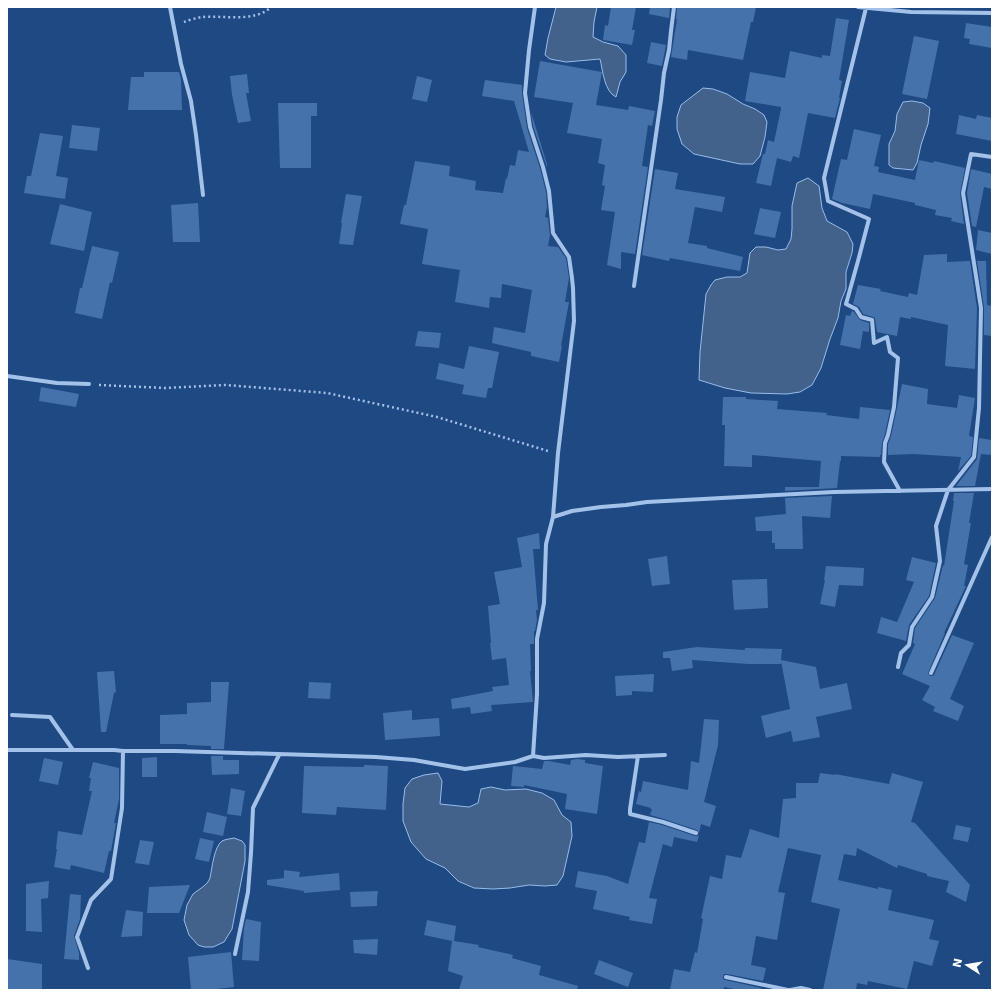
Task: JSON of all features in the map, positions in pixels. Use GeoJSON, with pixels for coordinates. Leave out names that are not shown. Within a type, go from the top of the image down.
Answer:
{"type":"FeatureCollection","features":[{"type":"Feature","properties":{"kind":"street"},"geometry":{"type":"LineString","coordinates":[[170,7],[191,102],[203,195]]}},
{"type":"Feature","properties":{"kind":"street"},"geometry":{"type":"LineString","coordinates":[[533,756],[537,694],[537,639],[544,603],[546,544],[553,517],[558,453],[574,321],[572,278],[569,257],[553,233],[549,191],[530,127],[525,93],[535,7]]}},
{"type":"Feature","properties":{"kind":"street"},"geometry":{"type":"LineString","coordinates":[[634,286],[674,7]]}},
{"type":"Feature","properties":{"kind":"street"},"geometry":{"type":"LineString","coordinates":[[858,7],[912,12],[992,13]]}},
{"type":"Feature","properties":{"kind":"street"},"geometry":{"type":"LineString","coordinates":[[866,8],[824,178],[828,201],[869,219],[846,304],[856,309],[861,317],[872,320],[874,343],[887,337],[890,352],[898,358],[894,407],[885,443],[884,462],[900,491]]}},
{"type":"Feature","properties":{"kind":"street"},"geometry":{"type":"LineString","coordinates":[[898,667],[901,654],[909,645],[912,627],[932,597],[940,561],[936,526],[948,490],[974,457],[979,408],[981,308],[964,193],[971,154],[992,157]]}},
{"type":"Feature","properties":{"kind":"street"},"geometry":{"type":"LineString","coordinates":[[7,376],[57,383],[89,384]]}},
{"type":"Feature","properties":{"kind":"street"},"geometry":{"type":"LineString","coordinates":[[553,517],[572,511],[647,502],[834,492],[992,489]]}},
{"type":"Feature","properties":{"kind":"street"},"geometry":{"type":"LineString","coordinates":[[931,673],[992,537]]}},
{"type":"Feature","properties":{"kind":"street"},"geometry":{"type":"LineString","coordinates":[[12,715],[50,717],[73,750]]}},
{"type":"Feature","properties":{"kind":"street"},"geometry":{"type":"LineString","coordinates":[[7,750],[175,751],[376,757],[414,760],[464,769],[515,762],[533,756],[544,758],[586,755],[665,755]]}},
{"type":"Feature","properties":{"kind":"street"},"geometry":{"type":"LineString","coordinates":[[88,968],[77,937],[91,900],[111,879],[122,808],[123,751]]}},
{"type":"Feature","properties":{"kind":"street"},"geometry":{"type":"LineString","coordinates":[[235,954],[248,892],[253,808],[279,755]]}},
{"type":"Feature","properties":{"kind":"street"},"geometry":{"type":"LineString","coordinates":[[638,756],[630,814],[663,822],[696,833]]}},
{"type":"Feature","properties":{"kind":"street"},"geometry":{"type":"LineString","coordinates":[[726,977],[789,990],[801,988],[810,990]]}},
{"type":"Feature","properties":{"kind":"path"},"geometry":{"type":"LineString","coordinates":[[172,17],[179,24],[201,17],[253,16],[271,7]]}},
{"type":"Feature","properties":{"kind":"path"},"geometry":{"type":"LineString","coordinates":[[89,384],[165,388],[226,385],[327,393],[437,417],[539,449],[558,453]]}},
{"type":"Feature","properties":{"kind":"water"},"geometry":{"type":"Polygon","coordinates":[[[556,7],[597,7],[593,37],[603,42],[618,46],[626,55],[626,72],[620,82],[616,97],[606,86],[600,59],[566,62],[550,59],[545,55],[556,7]]]}},
{"type":"Feature","properties":{"kind":"water"},"geometry":{"type":"Polygon","coordinates":[[[703,88],[713,89],[727,94],[764,115],[767,122],[765,137],[760,156],[753,164],[740,164],[694,154],[682,144],[677,129],[677,117],[681,105],[703,88]]]}},
{"type":"Feature","properties":{"kind":"water"},"geometry":{"type":"Polygon","coordinates":[[[912,101],[923,103],[930,108],[928,124],[917,163],[913,170],[893,168],[889,165],[889,144],[895,131],[897,114],[903,102],[912,101]]]}},
{"type":"Feature","properties":{"kind":"water"},"geometry":{"type":"Polygon","coordinates":[[[808,178],[819,186],[822,208],[827,221],[847,232],[853,244],[852,253],[846,272],[846,289],[841,301],[838,318],[821,368],[812,385],[800,392],[787,394],[751,393],[725,388],[699,380],[700,352],[706,294],[715,280],[727,277],[740,277],[747,273],[750,253],[756,247],[766,247],[778,250],[786,249],[791,239],[792,206],[797,183],[808,178]]]}},
{"type":"Feature","properties":{"kind":"water"},"geometry":{"type":"Polygon","coordinates":[[[438,773],[442,781],[440,804],[469,807],[478,803],[481,789],[491,787],[505,790],[526,789],[542,793],[554,800],[562,815],[571,822],[572,836],[563,876],[557,885],[529,885],[493,889],[474,888],[458,881],[445,868],[426,859],[411,842],[403,821],[405,788],[412,779],[438,773]]]}},
{"type":"Feature","properties":{"kind":"water"},"geometry":{"type":"Polygon","coordinates":[[[234,838],[242,841],[245,845],[245,861],[232,929],[224,942],[213,947],[204,947],[198,945],[189,935],[184,920],[187,905],[193,894],[208,882],[215,853],[219,844],[224,840],[234,838]]]}},
{"type":"Feature","properties":{"kind":"building"},"geometry":{"type":"Polygon","coordinates":[[[611,7],[636,7],[632,30],[635,30],[632,45],[603,40],[605,25],[608,26],[611,7]]]}},
{"type":"Feature","properties":{"kind":"building"},"geometry":{"type":"Polygon","coordinates":[[[650,7],[670,7],[669,18],[649,14],[650,7]]]}},
{"type":"Feature","properties":{"kind":"building"},"geometry":{"type":"Polygon","coordinates":[[[677,7],[756,7],[753,22],[751,22],[743,60],[688,50],[687,60],[671,57],[677,19],[677,7]]]}},
{"type":"Feature","properties":{"kind":"building"},"geometry":{"type":"Polygon","coordinates":[[[836,18],[849,20],[839,80],[842,81],[840,98],[835,118],[808,113],[799,158],[793,156],[791,162],[777,158],[771,186],[756,183],[768,140],[774,142],[781,107],[745,101],[750,72],[785,78],[790,51],[822,58],[822,55],[830,56],[836,18]]]}},
{"type":"Feature","properties":{"kind":"building"},"geometry":{"type":"Polygon","coordinates":[[[966,23],[992,27],[992,48],[969,44],[970,39],[964,38],[966,23]]]}},
{"type":"Feature","properties":{"kind":"building"},"geometry":{"type":"Polygon","coordinates":[[[914,36],[939,41],[927,99],[902,94],[914,36]]]}},
{"type":"Feature","properties":{"kind":"building"},"geometry":{"type":"Polygon","coordinates":[[[651,42],[666,45],[662,66],[647,63],[651,42]]]}},
{"type":"Feature","properties":{"kind":"building"},"geometry":{"type":"Polygon","coordinates":[[[540,61],[602,72],[596,105],[628,110],[629,106],[655,111],[652,126],[648,125],[642,166],[648,167],[635,254],[621,252],[621,269],[607,265],[615,212],[601,210],[605,186],[602,185],[605,165],[598,163],[602,139],[567,133],[573,103],[534,97],[540,61]]]}},
{"type":"Feature","properties":{"kind":"building"},"geometry":{"type":"Polygon","coordinates":[[[144,72],[179,72],[181,79],[182,110],[128,110],[131,77],[144,77],[144,72]]]}},
{"type":"Feature","properties":{"kind":"building"},"geometry":{"type":"Polygon","coordinates":[[[247,74],[249,93],[246,93],[251,121],[238,123],[232,95],[230,76],[247,74]]]}},
{"type":"Feature","properties":{"kind":"building"},"geometry":{"type":"Polygon","coordinates":[[[417,76],[432,80],[427,102],[412,99],[417,76]]]}},
{"type":"Feature","properties":{"kind":"building"},"geometry":{"type":"Polygon","coordinates":[[[485,80],[522,85],[527,128],[546,192],[547,207],[545,217],[548,218],[550,235],[548,246],[558,247],[566,258],[569,278],[565,302],[569,302],[559,362],[531,356],[531,352],[492,343],[494,327],[525,333],[532,290],[502,284],[501,298],[490,297],[489,308],[455,302],[460,270],[422,264],[428,229],[400,224],[404,205],[406,205],[415,161],[450,166],[449,176],[476,181],[475,190],[503,193],[510,165],[515,166],[518,150],[529,152],[514,101],[482,96],[485,80]]]}},
{"type":"Feature","properties":{"kind":"building"},"geometry":{"type":"Polygon","coordinates":[[[278,103],[317,103],[317,116],[311,116],[311,168],[280,168],[278,103]]]}},
{"type":"Feature","properties":{"kind":"building"},"geometry":{"type":"Polygon","coordinates":[[[531,112],[547,164],[547,167],[533,126],[531,112]]]}},
{"type":"Feature","properties":{"kind":"building"},"geometry":{"type":"Polygon","coordinates":[[[959,115],[976,119],[977,115],[992,118],[992,141],[956,134],[959,115]]]}},
{"type":"Feature","properties":{"kind":"building"},"geometry":{"type":"Polygon","coordinates":[[[72,125],[100,128],[97,151],[69,148],[72,125]]]}},
{"type":"Feature","properties":{"kind":"building"},"geometry":{"type":"Polygon","coordinates":[[[854,129],[881,135],[874,166],[879,167],[878,172],[915,180],[919,160],[933,163],[934,161],[965,168],[960,193],[964,224],[951,221],[952,218],[935,215],[936,210],[915,205],[915,203],[873,194],[870,209],[842,203],[832,199],[841,159],[847,160],[854,129]]]}},
{"type":"Feature","properties":{"kind":"building"},"geometry":{"type":"Polygon","coordinates":[[[40,133],[63,136],[56,176],[68,178],[65,199],[24,193],[27,176],[31,176],[40,133]]]}},
{"type":"Feature","properties":{"kind":"building"},"geometry":{"type":"Polygon","coordinates":[[[655,169],[678,173],[675,189],[725,197],[722,212],[695,207],[688,243],[707,246],[707,248],[743,257],[740,271],[670,258],[669,261],[642,255],[655,169]]]}},
{"type":"Feature","properties":{"kind":"building"},"geometry":{"type":"Polygon","coordinates":[[[971,169],[992,174],[992,189],[984,187],[976,227],[972,226],[967,193],[971,169]]]}},
{"type":"Feature","properties":{"kind":"building"},"geometry":{"type":"Polygon","coordinates":[[[346,194],[362,196],[353,245],[339,244],[346,194]]]}},
{"type":"Feature","properties":{"kind":"building"},"geometry":{"type":"Polygon","coordinates":[[[198,203],[200,242],[173,242],[171,205],[198,203]]]}},
{"type":"Feature","properties":{"kind":"building"},"geometry":{"type":"Polygon","coordinates":[[[60,204],[92,212],[84,251],[50,244],[60,204]]]}},
{"type":"Feature","properties":{"kind":"building"},"geometry":{"type":"Polygon","coordinates":[[[760,208],[781,212],[775,238],[754,234],[760,208]]]}},
{"type":"Feature","properties":{"kind":"building"},"geometry":{"type":"Polygon","coordinates":[[[978,230],[992,233],[992,254],[976,250],[978,230]]]}},
{"type":"Feature","properties":{"kind":"building"},"geometry":{"type":"Polygon","coordinates":[[[92,246],[119,252],[112,283],[110,282],[102,319],[75,313],[80,288],[82,288],[92,246]]]}},
{"type":"Feature","properties":{"kind":"building"},"geometry":{"type":"Polygon","coordinates":[[[947,254],[947,262],[970,261],[977,308],[975,369],[945,366],[948,325],[911,317],[911,319],[900,317],[897,336],[877,332],[875,318],[863,314],[859,307],[853,304],[858,285],[881,289],[880,291],[908,297],[909,293],[917,295],[924,255],[947,254]]]}},
{"type":"Feature","properties":{"kind":"building"},"geometry":{"type":"Polygon","coordinates":[[[977,261],[986,261],[987,305],[992,306],[992,336],[984,335],[984,307],[977,261]]]}},
{"type":"Feature","properties":{"kind":"building"},"geometry":{"type":"Polygon","coordinates":[[[852,311],[860,320],[869,323],[869,331],[863,331],[860,349],[840,345],[846,315],[850,316],[852,311]]]}},
{"type":"Feature","properties":{"kind":"building"},"geometry":{"type":"Polygon","coordinates":[[[418,331],[441,333],[439,348],[415,346],[418,331]]]}},
{"type":"Feature","properties":{"kind":"building"},"geometry":{"type":"Polygon","coordinates":[[[469,346],[499,352],[492,388],[488,388],[486,398],[462,394],[464,385],[436,379],[439,363],[464,369],[469,346]]]}},
{"type":"Feature","properties":{"kind":"building"},"geometry":{"type":"Polygon","coordinates":[[[902,384],[928,389],[927,404],[957,408],[959,395],[975,398],[969,436],[973,437],[971,456],[958,471],[961,457],[914,454],[888,455],[888,444],[902,384]]]}},
{"type":"Feature","properties":{"kind":"building"},"geometry":{"type":"Polygon","coordinates":[[[41,387],[79,394],[76,407],[39,401],[41,387]]]}},
{"type":"Feature","properties":{"kind":"building"},"geometry":{"type":"Polygon","coordinates":[[[723,397],[746,397],[746,399],[778,401],[777,409],[827,413],[826,415],[859,419],[860,407],[890,410],[882,443],[881,455],[880,457],[841,456],[837,488],[785,491],[785,487],[819,487],[821,461],[752,455],[752,467],[724,466],[725,425],[722,425],[723,397]]]}},
{"type":"Feature","properties":{"kind":"building"},"geometry":{"type":"Polygon","coordinates":[[[979,438],[992,440],[992,455],[981,454],[975,486],[956,486],[977,459],[979,438]]]}},
{"type":"Feature","properties":{"kind":"building"},"geometry":{"type":"Polygon","coordinates":[[[954,493],[974,493],[969,523],[971,523],[964,564],[968,565],[964,586],[966,586],[944,633],[928,673],[930,676],[934,675],[952,635],[974,643],[950,699],[964,706],[958,721],[933,711],[935,707],[922,700],[930,686],[902,674],[915,644],[913,643],[915,628],[935,598],[943,565],[944,566],[954,493]]]}},
{"type":"Feature","properties":{"kind":"building"},"geometry":{"type":"Polygon","coordinates":[[[832,496],[830,518],[802,516],[803,549],[775,549],[775,543],[772,543],[772,531],[756,531],[755,517],[786,514],[785,498],[832,496]]]}},
{"type":"Feature","properties":{"kind":"building"},"geometry":{"type":"Polygon","coordinates":[[[539,533],[540,549],[533,549],[538,610],[536,610],[537,620],[534,631],[534,644],[530,644],[530,671],[533,702],[491,705],[492,711],[471,714],[470,707],[452,709],[451,699],[493,691],[492,687],[509,685],[506,658],[492,660],[488,606],[500,604],[494,572],[522,567],[517,538],[539,533]]]}},
{"type":"Feature","properties":{"kind":"building"},"geometry":{"type":"Polygon","coordinates":[[[667,556],[670,584],[652,586],[648,559],[667,556]]]}},
{"type":"Feature","properties":{"kind":"building"},"geometry":{"type":"Polygon","coordinates":[[[912,557],[936,563],[929,596],[909,625],[906,641],[877,633],[881,617],[897,622],[914,582],[906,580],[912,557]]]}},
{"type":"Feature","properties":{"kind":"building"},"geometry":{"type":"Polygon","coordinates":[[[826,566],[864,568],[863,586],[839,585],[835,607],[820,604],[826,566]]]}},
{"type":"Feature","properties":{"kind":"building"},"geometry":{"type":"Polygon","coordinates":[[[767,579],[768,608],[734,610],[732,580],[767,579]]]}},
{"type":"Feature","properties":{"kind":"building"},"geometry":{"type":"Polygon","coordinates":[[[697,647],[745,650],[745,648],[782,649],[781,660],[816,667],[820,689],[847,683],[852,709],[816,717],[820,737],[793,742],[791,731],[766,738],[761,716],[790,709],[781,661],[781,664],[748,664],[692,660],[693,668],[672,671],[670,658],[663,658],[663,652],[697,647]]]}},
{"type":"Feature","properties":{"kind":"building"},"geometry":{"type":"Polygon","coordinates":[[[114,671],[116,692],[114,693],[106,732],[101,732],[97,672],[114,671]]]}},
{"type":"Feature","properties":{"kind":"building"},"geometry":{"type":"Polygon","coordinates":[[[654,674],[653,692],[632,691],[632,695],[616,696],[615,676],[654,674]]]}},
{"type":"Feature","properties":{"kind":"building"},"geometry":{"type":"Polygon","coordinates":[[[211,682],[229,682],[224,749],[211,749],[211,746],[187,744],[160,744],[160,715],[187,714],[187,703],[211,702],[211,682]]]}},
{"type":"Feature","properties":{"kind":"building"},"geometry":{"type":"Polygon","coordinates":[[[309,682],[331,683],[330,699],[308,698],[309,682]]]}},
{"type":"Feature","properties":{"kind":"building"},"geometry":{"type":"Polygon","coordinates":[[[412,710],[412,720],[439,718],[440,736],[385,740],[383,713],[412,710]]]}},
{"type":"Feature","properties":{"kind":"building"},"geometry":{"type":"Polygon","coordinates":[[[704,719],[719,720],[718,745],[704,802],[716,806],[710,827],[701,824],[699,833],[697,830],[650,815],[651,808],[636,804],[639,791],[641,792],[643,781],[688,790],[691,761],[699,763],[704,719]]]}},
{"type":"Feature","properties":{"kind":"building"},"geometry":{"type":"Polygon","coordinates":[[[211,756],[223,756],[223,760],[239,760],[239,774],[212,775],[211,756]]]}},
{"type":"Feature","properties":{"kind":"building"},"geometry":{"type":"Polygon","coordinates":[[[157,757],[157,777],[142,777],[142,758],[157,757]]]}},
{"type":"Feature","properties":{"kind":"building"},"geometry":{"type":"Polygon","coordinates":[[[44,758],[63,762],[58,785],[39,781],[44,758]]]}},
{"type":"Feature","properties":{"kind":"building"},"geometry":{"type":"Polygon","coordinates":[[[571,760],[585,760],[585,763],[603,766],[597,814],[565,809],[567,794],[524,785],[524,787],[511,786],[513,766],[542,769],[544,761],[570,765],[571,760]]]}},
{"type":"Feature","properties":{"kind":"building"},"geometry":{"type":"Polygon","coordinates":[[[93,762],[119,768],[119,799],[114,823],[116,823],[111,851],[109,851],[104,873],[71,865],[70,870],[54,867],[58,831],[82,835],[92,791],[89,791],[91,778],[89,778],[93,762]]]}},
{"type":"Feature","properties":{"kind":"building"},"geometry":{"type":"Polygon","coordinates":[[[364,765],[388,766],[386,810],[337,807],[336,815],[302,813],[304,766],[364,767],[364,765]]]}},
{"type":"Feature","properties":{"kind":"building"},"geometry":{"type":"Polygon","coordinates":[[[820,773],[835,774],[889,784],[892,773],[923,782],[911,822],[915,823],[970,885],[966,902],[946,892],[949,881],[927,876],[927,874],[898,865],[897,868],[857,848],[856,856],[844,854],[838,880],[878,889],[878,887],[892,890],[888,910],[934,920],[929,939],[939,941],[932,966],[914,961],[907,989],[868,981],[867,985],[857,983],[856,990],[823,990],[840,909],[811,902],[821,855],[788,848],[778,892],[785,893],[777,940],[756,936],[751,965],[766,968],[763,981],[727,974],[724,974],[723,977],[725,980],[761,988],[761,990],[739,990],[724,987],[724,990],[670,990],[674,969],[690,972],[695,952],[697,953],[703,919],[701,918],[710,876],[722,879],[726,855],[741,858],[750,829],[779,838],[783,799],[796,798],[796,783],[818,783],[820,773]]]}},
{"type":"Feature","properties":{"kind":"building"},"geometry":{"type":"Polygon","coordinates":[[[231,788],[245,791],[241,816],[227,814],[231,788]]]}},
{"type":"Feature","properties":{"kind":"building"},"geometry":{"type":"Polygon","coordinates":[[[207,812],[227,817],[223,836],[203,832],[207,812]]]}},
{"type":"Feature","properties":{"kind":"building"},"geometry":{"type":"Polygon","coordinates":[[[649,822],[695,836],[699,835],[697,842],[674,837],[672,847],[663,844],[649,898],[657,899],[652,924],[629,920],[630,917],[593,909],[597,891],[575,887],[578,871],[607,876],[628,884],[639,842],[645,843],[649,822]]]}},
{"type":"Feature","properties":{"kind":"building"},"geometry":{"type":"Polygon","coordinates":[[[956,825],[971,828],[968,842],[953,839],[956,825]]]}},
{"type":"Feature","properties":{"kind":"building"},"geometry":{"type":"Polygon","coordinates":[[[200,838],[214,841],[209,862],[195,859],[200,838]]]}},
{"type":"Feature","properties":{"kind":"building"},"geometry":{"type":"Polygon","coordinates":[[[140,840],[154,842],[149,865],[135,863],[140,840]]]}},
{"type":"Feature","properties":{"kind":"building"},"geometry":{"type":"Polygon","coordinates":[[[284,870],[300,872],[299,877],[339,873],[340,890],[304,893],[304,891],[267,885],[267,880],[284,878],[284,870]]]}},
{"type":"Feature","properties":{"kind":"building"},"geometry":{"type":"Polygon","coordinates":[[[49,881],[48,898],[41,899],[42,932],[26,931],[26,884],[49,881]]]}},
{"type":"Feature","properties":{"kind":"building"},"geometry":{"type":"Polygon","coordinates":[[[190,885],[179,913],[147,913],[149,887],[190,885]]]}},
{"type":"Feature","properties":{"kind":"building"},"geometry":{"type":"Polygon","coordinates":[[[378,891],[377,906],[351,907],[350,892],[378,891]]]}},
{"type":"Feature","properties":{"kind":"building"},"geometry":{"type":"Polygon","coordinates":[[[70,894],[81,895],[80,919],[74,936],[79,953],[79,960],[64,959],[70,894]]]}},
{"type":"Feature","properties":{"kind":"building"},"geometry":{"type":"Polygon","coordinates":[[[126,910],[143,912],[142,936],[121,937],[126,910]]]}},
{"type":"Feature","properties":{"kind":"building"},"geometry":{"type":"Polygon","coordinates":[[[246,919],[261,922],[259,961],[242,960],[246,919]]]}},
{"type":"Feature","properties":{"kind":"building"},"geometry":{"type":"Polygon","coordinates":[[[427,920],[456,926],[454,941],[479,945],[478,947],[513,955],[512,958],[541,966],[539,975],[578,986],[577,990],[459,990],[463,976],[448,971],[452,941],[424,935],[427,920]]]}},
{"type":"Feature","properties":{"kind":"building"},"geometry":{"type":"Polygon","coordinates":[[[378,939],[377,955],[354,953],[353,940],[378,939]]]}},
{"type":"Feature","properties":{"kind":"building"},"geometry":{"type":"Polygon","coordinates":[[[231,952],[234,987],[191,990],[188,957],[231,952]]]}},
{"type":"Feature","properties":{"kind":"building"},"geometry":{"type":"Polygon","coordinates":[[[7,959],[42,964],[42,990],[7,990],[7,959]]]}},
{"type":"Feature","properties":{"kind":"building"},"geometry":{"type":"Polygon","coordinates":[[[599,960],[633,973],[628,987],[594,974],[599,960]]]}}]}
